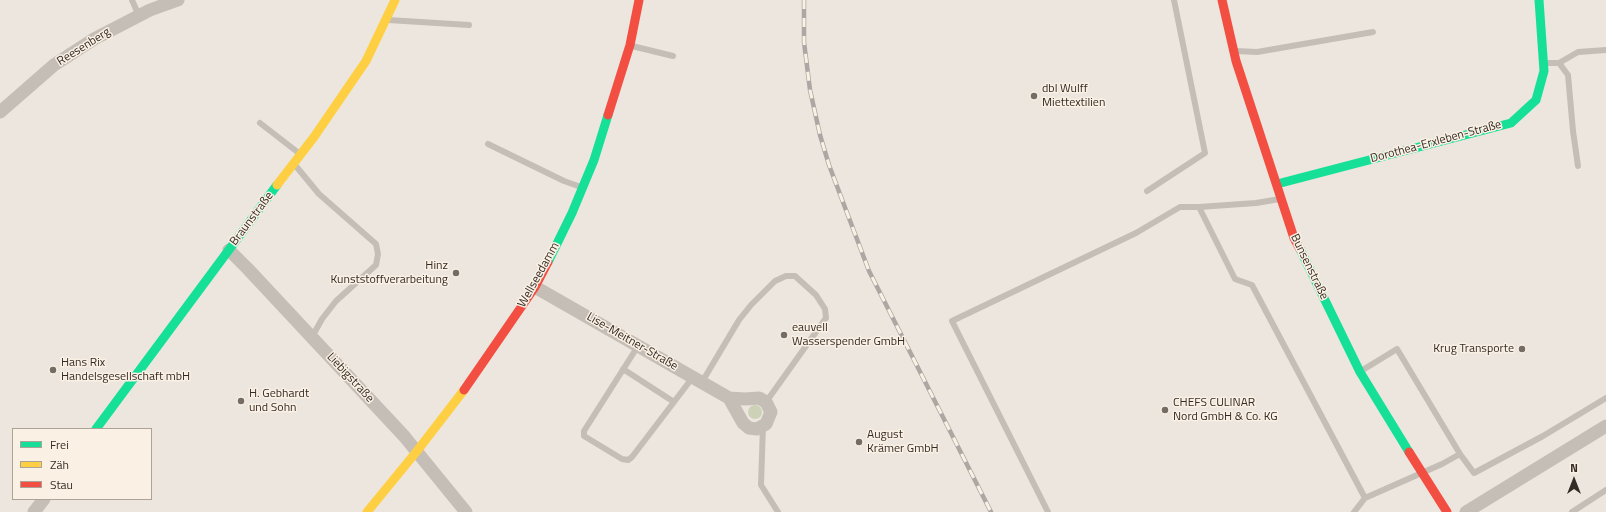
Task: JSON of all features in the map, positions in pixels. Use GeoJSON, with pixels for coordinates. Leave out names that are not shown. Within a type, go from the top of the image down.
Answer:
{"type":"FeatureCollection","features":[{"type":"Feature","properties":{"kind":"street","name":"Reesenberg"},"geometry":{"type":"LineString","coordinates":[[0,112],[54,65],[94,39],[150,10],[178,0]]}},
{"type":"Feature","properties":{"kind":"street","name":"Braunstraße"},"geometry":{"type":"LineString","coordinates":[[97,428],[301,154],[366,60],[395,0]]}},
{"type":"Feature","properties":{"kind":"street","name":"Wellseedamm"},"geometry":{"type":"LineString","coordinates":[[367,512],[417,451],[477,373],[535,287],[572,213],[594,160],[630,45],[639,0]]}},
{"type":"Feature","properties":{"kind":"street","name":"Bunsenstraße"},"geometry":{"type":"LineString","coordinates":[[1222,0],[1234,51],[1294,238],[1360,372],[1421,473],[1447,512]]}},
{"type":"Feature","properties":{"kind":"street","name":"Dorothea-Erxleben-Straße"},"geometry":{"type":"LineString","coordinates":[[1276,184],[1511,123],[1536,100],[1544,71],[1539,0]]}},
{"type":"Feature","properties":{"kind":"street","name":"Liebigstraße"},"geometry":{"type":"LineString","coordinates":[[229,250],[248,268],[417,451],[466,512]]}},
{"type":"Feature","properties":{"kind":"street","name":"Lise-Meitner-Straße"},"geometry":{"type":"LineString","coordinates":[[535,287],[729,398],[759,398],[766,402]]}},
{"type":"Feature","properties":{"kind":"street"},"geometry":{"type":"LineString","coordinates":[[729,398],[743,423],[749,428],[757,429],[766,424],[771,412],[766,402]]}},
{"type":"Feature","properties":{"kind":"street"},"geometry":{"type":"LineString","coordinates":[[1466,512],[1606,426]]}},
{"type":"Feature","properties":{"kind":"street"},"geometry":{"type":"LineString","coordinates":[[34,512],[43,500]]}},
{"type":"Feature","properties":{"kind":"lane"},"geometry":{"type":"LineString","coordinates":[[132,0],[139,16]]}},
{"type":"Feature","properties":{"kind":"lane"},"geometry":{"type":"LineString","coordinates":[[1147,191],[1205,154],[1174,0]]}},
{"type":"Feature","properties":{"kind":"lane"},"geometry":{"type":"LineString","coordinates":[[386,20],[469,25]]}},
{"type":"Feature","properties":{"kind":"lane"},"geometry":{"type":"LineString","coordinates":[[1234,51],[1257,52],[1373,32]]}},
{"type":"Feature","properties":{"kind":"lane"},"geometry":{"type":"LineString","coordinates":[[630,45],[673,56]]}},
{"type":"Feature","properties":{"kind":"lane"},"geometry":{"type":"LineString","coordinates":[[1544,63],[1559,63],[1578,52],[1606,50]]}},
{"type":"Feature","properties":{"kind":"lane"},"geometry":{"type":"LineString","coordinates":[[1559,63],[1568,75],[1572,131],[1578,166]]}},
{"type":"Feature","properties":{"kind":"lane"},"geometry":{"type":"LineString","coordinates":[[260,123],[301,154]]}},
{"type":"Feature","properties":{"kind":"lane"},"geometry":{"type":"LineString","coordinates":[[488,144],[564,181],[583,187]]}},
{"type":"Feature","properties":{"kind":"lane"},"geometry":{"type":"LineString","coordinates":[[294,164],[319,194],[376,244],[378,254],[376,265],[336,301],[322,319],[312,337]]}},
{"type":"Feature","properties":{"kind":"lane"},"geometry":{"type":"LineString","coordinates":[[1048,512],[952,321],[1136,233],[1180,207],[1256,203],[1281,199]]}},
{"type":"Feature","properties":{"kind":"lane"},"geometry":{"type":"LineString","coordinates":[[1199,207],[1235,279],[1252,285],[1365,498]]}},
{"type":"Feature","properties":{"kind":"lane"},"geometry":{"type":"LineString","coordinates":[[638,346],[584,430],[584,436],[622,459],[628,460],[632,457],[674,402],[698,380],[751,305],[775,281],[786,276],[795,276],[816,295],[825,309],[826,318],[766,402]]}},
{"type":"Feature","properties":{"kind":"lane"},"geometry":{"type":"LineString","coordinates":[[1360,372],[1397,349],[1460,454],[1474,473],[1543,436],[1606,398]]}},
{"type":"Feature","properties":{"kind":"lane"},"geometry":{"type":"LineString","coordinates":[[623,369],[674,402]]}},
{"type":"Feature","properties":{"kind":"lane"},"geometry":{"type":"LineString","coordinates":[[763,426],[761,485],[778,512]]}},
{"type":"Feature","properties":{"kind":"lane"},"geometry":{"type":"LineString","coordinates":[[1354,512],[1365,498],[1442,464],[1460,454]]}},
{"type":"Feature","properties":{"kind":"lane"},"geometry":{"type":"LineString","coordinates":[[1572,512],[1606,490]]}},
{"type":"Feature","properties":{"kind":"green space"},"geometry":{"type":"Polygon","coordinates":[[[752,405],[758,405],[762,409],[762,415],[758,419],[752,419],[748,415],[748,409],[752,405]]]}},
{"type":"Feature","properties":{"kind":"railway"},"geometry":{"type":"LineString","coordinates":[[804,0],[804,42],[810,90],[820,135],[829,165],[869,271],[991,512]]}},
{"type":"Feature","properties":{"kind":"traffic: fast"},"geometry":{"type":"LineString","coordinates":[[1277,184],[1511,123],[1536,100],[1544,71],[1539,0]]}},
{"type":"Feature","properties":{"kind":"traffic: fast"},"geometry":{"type":"LineString","coordinates":[[548,262],[572,213],[594,160],[608,115]]}},
{"type":"Feature","properties":{"kind":"traffic: fast"},"geometry":{"type":"LineString","coordinates":[[97,428],[277,185]]}},
{"type":"Feature","properties":{"kind":"traffic: fast"},"geometry":{"type":"LineString","coordinates":[[1300,249],[1360,372],[1409,452]]}},
{"type":"Feature","properties":{"kind":"traffic: slow"},"geometry":{"type":"LineString","coordinates":[[277,185],[314,137],[366,61],[395,0]]}},
{"type":"Feature","properties":{"kind":"traffic: slow"},"geometry":{"type":"LineString","coordinates":[[367,512],[464,390]]}},
{"type":"Feature","properties":{"kind":"traffic: jam"},"geometry":{"type":"LineString","coordinates":[[608,115],[630,45],[639,0]]}},
{"type":"Feature","properties":{"kind":"traffic: jam"},"geometry":{"type":"LineString","coordinates":[[1222,0],[1236,61],[1294,238],[1300,249]]}},
{"type":"Feature","properties":{"kind":"traffic: jam"},"geometry":{"type":"LineString","coordinates":[[464,390],[535,287],[548,262]]}},
{"type":"Feature","properties":{"kind":"traffic: jam"},"geometry":{"type":"LineString","coordinates":[[1409,452],[1447,512]]}},
{"type":"Feature","properties":{"kind":"place","name":"dbl Wulff Miettextilien"},"geometry":{"type":"Point","coordinates":[1034,96]}},
{"type":"Feature","properties":{"kind":"place","name":"Hinz Kunststoffverarbeitung"},"geometry":{"type":"Point","coordinates":[456,273]}},
{"type":"Feature","properties":{"kind":"place","name":"eauvell Wasserspender GmbH"},"geometry":{"type":"Point","coordinates":[784,335]}},
{"type":"Feature","properties":{"kind":"place","name":"Krug Transporte"},"geometry":{"type":"Point","coordinates":[1522,349]}},
{"type":"Feature","properties":{"kind":"place","name":"Hans Rix Handelsgesellschaft mbH"},"geometry":{"type":"Point","coordinates":[53,370]}},
{"type":"Feature","properties":{"kind":"place","name":"H. Gebhardt und Sohn"},"geometry":{"type":"Point","coordinates":[241,401]}},
{"type":"Feature","properties":{"kind":"place","name":"CHEFS CULINAR Nord GmbH & Co. KG"},"geometry":{"type":"Point","coordinates":[1165,410]}},
{"type":"Feature","properties":{"kind":"place","name":"August Krämer GmbH"},"geometry":{"type":"Point","coordinates":[859,442]}}]}
